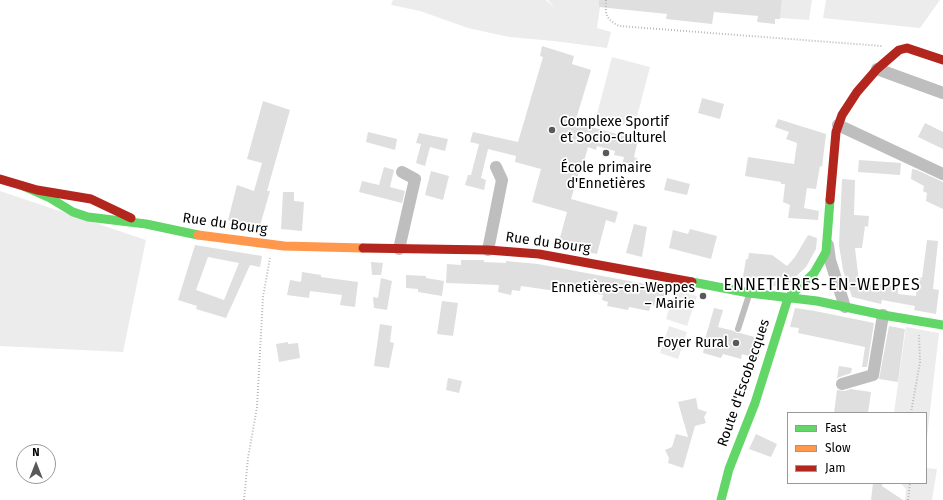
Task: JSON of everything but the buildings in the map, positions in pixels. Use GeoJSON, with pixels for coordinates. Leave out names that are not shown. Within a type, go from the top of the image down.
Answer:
{"type":"FeatureCollection","features":[{"type":"Feature","properties":{"kind":"street"},"geometry":{"type":"LineString","coordinates":[[788,298],[814,274],[824,257],[827,244],[833,151],[838,125],[849,103],[877,69],[895,53],[903,49],[907,48],[943,60]]}},
{"type":"Feature","properties":{"kind":"street"},"geometry":{"type":"LineString","coordinates":[[877,69],[943,93]]}},
{"type":"Feature","properties":{"kind":"street"},"geometry":{"type":"LineString","coordinates":[[838,125],[943,174]]}},
{"type":"Feature","properties":{"kind":"street"},"geometry":{"type":"LineString","coordinates":[[488,250],[502,180],[496,167]]}},
{"type":"Feature","properties":{"kind":"street"},"geometry":{"type":"LineString","coordinates":[[399,249],[415,179],[402,172]]}},
{"type":"Feature","properties":{"kind":"street","name":"Rue du Bourg"},"geometry":{"type":"LineString","coordinates":[[0,179],[43,191],[91,199],[146,224]]}},
{"type":"Feature","properties":{"kind":"street","name":"Rue du Bourg"},"geometry":{"type":"LineString","coordinates":[[23,186],[44,195],[78,214],[93,218],[146,224],[203,236],[272,245],[488,250],[529,253],[749,293],[817,301],[883,316],[943,325]]}},
{"type":"Feature","properties":{"kind":"street"},"geometry":{"type":"LineString","coordinates":[[827,244],[830,260],[845,307]]}},
{"type":"Feature","properties":{"kind":"street","name":"Route d'Escobecques"},"geometry":{"type":"LineString","coordinates":[[721,500],[729,469],[755,403],[788,298]]}},
{"type":"Feature","properties":{"kind":"street"},"geometry":{"type":"LineString","coordinates":[[842,384],[873,375],[883,316]]}},
{"type":"Feature","properties":{"kind":"lane"},"geometry":{"type":"LineString","coordinates":[[738,329],[749,293]]}},
{"type":"Feature","properties":{"kind":"path"},"geometry":{"type":"LineString","coordinates":[[606,0],[605,10],[610,21],[619,26],[882,46]]}},
{"type":"Feature","properties":{"kind":"path"},"geometry":{"type":"LineString","coordinates":[[244,500],[248,458],[257,406],[263,297],[272,245]]}},
{"type":"Feature","properties":{"kind":"path"},"geometry":{"type":"LineString","coordinates":[[911,412],[920,362],[918,322]]}},
{"type":"Feature","properties":{"kind":"path"},"geometry":{"type":"LineString","coordinates":[[908,500],[910,484]]}},
{"type":"Feature","properties":{"kind":"shaded area"},"geometry":{"type":"Polygon","coordinates":[[[393,0],[546,0],[555,8],[548,0],[601,0],[597,28],[611,32],[607,48],[509,37],[468,28],[420,11],[391,5],[393,0]]]}},
{"type":"Feature","properties":{"kind":"shaded area"},"geometry":{"type":"Polygon","coordinates":[[[782,0],[812,0],[809,20],[780,18],[782,0]]]}},
{"type":"Feature","properties":{"kind":"shaded area"},"geometry":{"type":"Polygon","coordinates":[[[826,0],[940,0],[920,28],[823,18],[826,0]]]}},
{"type":"Feature","properties":{"kind":"shaded area"},"geometry":{"type":"Polygon","coordinates":[[[612,57],[650,67],[634,128],[596,118],[612,57]]]}},
{"type":"Feature","properties":{"kind":"shaded area"},"geometry":{"type":"Polygon","coordinates":[[[0,191],[146,240],[123,352],[0,346],[0,191]]]}},
{"type":"Feature","properties":{"kind":"shaded area"},"geometry":{"type":"Polygon","coordinates":[[[675,290],[697,296],[687,326],[666,319],[675,290]]]}},
{"type":"Feature","properties":{"kind":"shaded area"},"geometry":{"type":"Polygon","coordinates":[[[669,326],[687,332],[678,359],[660,353],[669,326]]]}},
{"type":"Feature","properties":{"kind":"shaded area"},"geometry":{"type":"Polygon","coordinates":[[[906,327],[939,333],[927,437],[927,412],[894,412],[906,327]]]}},
{"type":"Feature","properties":{"kind":"shaded area"},"geometry":{"type":"Polygon","coordinates":[[[927,468],[937,469],[932,500],[905,500],[906,489],[901,484],[927,484],[927,468]]]}},
{"type":"Feature","properties":{"kind":"traffic: fast"},"geometry":{"type":"LineString","coordinates":[[23,186],[50,198],[73,212],[88,217],[146,224],[198,235]]}},
{"type":"Feature","properties":{"kind":"traffic: fast"},"geometry":{"type":"LineString","coordinates":[[721,500],[729,469],[755,403],[788,298],[814,273],[826,252],[830,200]]}},
{"type":"Feature","properties":{"kind":"traffic: fast"},"geometry":{"type":"LineString","coordinates":[[692,282],[749,293],[817,301],[883,315],[943,325]]}},
{"type":"Feature","properties":{"kind":"traffic: slow"},"geometry":{"type":"LineString","coordinates":[[198,235],[284,246],[363,248]]}},
{"type":"Feature","properties":{"kind":"traffic: jam"},"geometry":{"type":"LineString","coordinates":[[830,200],[836,132],[842,115],[857,92],[877,69],[899,50],[907,48],[943,60]]}},
{"type":"Feature","properties":{"kind":"traffic: jam"},"geometry":{"type":"LineString","coordinates":[[0,179],[37,190],[91,199],[131,218]]}},
{"type":"Feature","properties":{"kind":"traffic: jam"},"geometry":{"type":"LineString","coordinates":[[363,248],[488,250],[539,254],[692,282]]}},
{"type":"Feature","properties":{"kind":"place","name":"Complexe Sportif et Socio-Culturel"},"geometry":{"type":"Point","coordinates":[552,130]}},
{"type":"Feature","properties":{"kind":"place","name":"École primaire d'Ennetières"},"geometry":{"type":"Point","coordinates":[606,153]}},
{"type":"Feature","properties":{"kind":"place","name":"Ennetières-en-Weppes – Mairie"},"geometry":{"type":"Point","coordinates":[703,296]}},
{"type":"Feature","properties":{"kind":"place","name":"Foyer Rural"},"geometry":{"type":"Point","coordinates":[736,343]}},
{"type":"Feature","properties":{"kind":"district","name":"ENNETIÈRES-EN-WEPPES"},"geometry":{"type":"Point","coordinates":[822,286]}}]}
